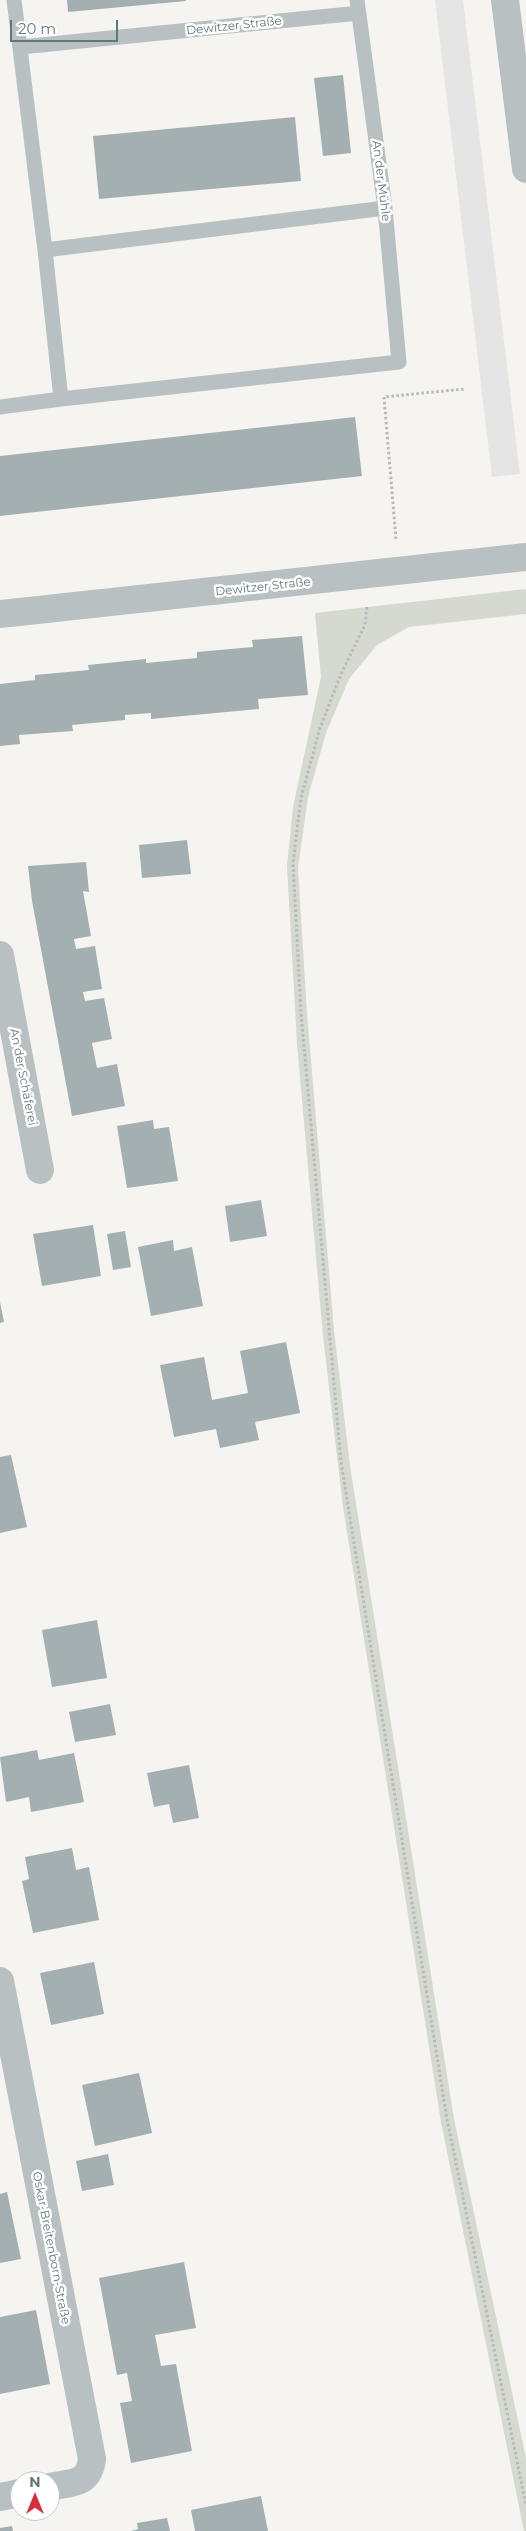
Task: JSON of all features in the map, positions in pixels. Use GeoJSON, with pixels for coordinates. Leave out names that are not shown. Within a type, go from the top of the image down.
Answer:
{"type":"FeatureCollection","features":[{"type":"Feature","properties":{"kind":"street"},"geometry":{"type":"LineString","coordinates":[[505,0],[526,169]]}},
{"type":"Feature","properties":{"kind":"street","name":"Dewitzer Straße"},"geometry":{"type":"LineString","coordinates":[[0,614],[526,557]]}},
{"type":"Feature","properties":{"kind":"street","name":"An der Schäferei"},"geometry":{"type":"LineString","coordinates":[[0,955],[40,1170]]}},
{"type":"Feature","properties":{"kind":"street","name":"Oskar-Breitenborn-Straße"},"geometry":{"type":"LineString","coordinates":[[0,1981],[92,2459],[90,2471],[82,2480],[60,2485]]}},
{"type":"Feature","properties":{"kind":"lane"},"geometry":{"type":"LineString","coordinates":[[0,407],[61,399],[45,250],[14,0]]}},
{"type":"Feature","properties":{"kind":"lane","name":"Dewitzer Straße"},"geometry":{"type":"LineString","coordinates":[[21,47],[358,7]]}},
{"type":"Feature","properties":{"kind":"lane","name":"An der Mühle"},"geometry":{"type":"LineString","coordinates":[[61,399],[399,362],[385,208],[358,7]]}},
{"type":"Feature","properties":{"kind":"lane"},"geometry":{"type":"LineString","coordinates":[[45,250],[385,208]]}},
{"type":"Feature","properties":{"kind":"path"},"geometry":{"type":"LineString","coordinates":[[396,540],[384,397],[465,389]]}},
{"type":"Feature","properties":{"kind":"path"},"geometry":{"type":"LineString","coordinates":[[364,576],[367,607],[365,625],[341,674],[320,728],[301,798],[293,864],[301,1013],[341,1462],[447,2119],[526,2505]]}},
{"type":"Feature","properties":{"kind":"shaded area"},"geometry":{"type":"Polygon","coordinates":[[[435,0],[463,0],[520,474],[492,477],[435,0]]]}},
{"type":"Feature","properties":{"kind":"shaded area"},"geometry":{"type":"Polygon","coordinates":[[[526,589],[526,614],[409,627],[377,645],[349,679],[326,733],[308,797],[298,868],[307,1014],[334,1330],[350,1466],[454,2119],[526,2458],[526,2531],[524,2531],[441,2122],[343,1507],[323,1336],[297,1044],[287,866],[293,807],[321,677],[315,613],[526,589]]]}},
{"type":"Feature","properties":{"kind":"building"},"geometry":{"type":"Polygon","coordinates":[[[67,0],[186,0],[186,1],[68,12],[67,0]]]}},
{"type":"Feature","properties":{"kind":"building"},"geometry":{"type":"Polygon","coordinates":[[[343,75],[351,153],[323,156],[314,78],[343,75]]]}},
{"type":"Feature","properties":{"kind":"building"},"geometry":{"type":"Polygon","coordinates":[[[295,117],[301,181],[99,199],[93,136],[295,117]]]}},
{"type":"Feature","properties":{"kind":"building"},"geometry":{"type":"Polygon","coordinates":[[[355,417],[362,476],[0,516],[0,456],[355,417]]]}},
{"type":"Feature","properties":{"kind":"building"},"geometry":{"type":"Polygon","coordinates":[[[302,636],[308,695],[258,699],[259,709],[151,719],[151,713],[125,715],[125,720],[72,725],[73,731],[19,735],[20,744],[0,746],[0,684],[35,680],[35,675],[89,670],[88,665],[146,659],[146,663],[197,658],[197,652],[253,647],[252,640],[302,636]]]}},
{"type":"Feature","properties":{"kind":"building"},"geometry":{"type":"Polygon","coordinates":[[[187,840],[191,874],[142,878],[139,845],[187,840]]]}},
{"type":"Feature","properties":{"kind":"building"},"geometry":{"type":"Polygon","coordinates":[[[86,862],[89,892],[83,891],[91,936],[74,939],[76,949],[95,946],[102,989],[83,992],[85,1001],[104,998],[112,1039],[92,1043],[97,1068],[117,1064],[125,1106],[72,1116],[32,901],[28,866],[86,862]]]}},
{"type":"Feature","properties":{"kind":"building"},"geometry":{"type":"Polygon","coordinates":[[[153,1120],[154,1129],[169,1127],[178,1181],[127,1188],[117,1126],[153,1120]]]}},
{"type":"Feature","properties":{"kind":"building"},"geometry":{"type":"Polygon","coordinates":[[[261,1200],[267,1236],[230,1242],[225,1206],[261,1200]]]}},
{"type":"Feature","properties":{"kind":"building"},"geometry":{"type":"Polygon","coordinates":[[[93,1225],[101,1276],[42,1286],[33,1234],[93,1225]]]}},
{"type":"Feature","properties":{"kind":"building"},"geometry":{"type":"Polygon","coordinates":[[[125,1231],[131,1267],[113,1270],[107,1234],[125,1231]]]}},
{"type":"Feature","properties":{"kind":"building"},"geometry":{"type":"Polygon","coordinates":[[[173,1240],[174,1251],[192,1247],[203,1306],[151,1316],[138,1247],[173,1240]]]}},
{"type":"Feature","properties":{"kind":"building"},"geometry":{"type":"Polygon","coordinates":[[[0,1302],[4,1322],[0,1323],[0,1302]]]}},
{"type":"Feature","properties":{"kind":"building"},"geometry":{"type":"Polygon","coordinates":[[[286,1342],[300,1413],[255,1422],[259,1440],[220,1448],[216,1429],[174,1437],[160,1365],[204,1357],[212,1400],[248,1393],[240,1351],[286,1342]]]}},
{"type":"Feature","properties":{"kind":"building"},"geometry":{"type":"Polygon","coordinates":[[[11,1455],[27,1527],[0,1533],[0,1457],[11,1455]]]}},
{"type":"Feature","properties":{"kind":"building"},"geometry":{"type":"Polygon","coordinates":[[[97,1620],[107,1678],[52,1687],[42,1630],[97,1620]]]}},
{"type":"Feature","properties":{"kind":"building"},"geometry":{"type":"Polygon","coordinates":[[[110,1704],[116,1735],[75,1742],[69,1712],[110,1704]]]}},
{"type":"Feature","properties":{"kind":"building"},"geometry":{"type":"Polygon","coordinates":[[[37,1750],[39,1760],[74,1753],[84,1802],[31,1812],[29,1797],[6,1802],[0,1757],[37,1750]]]}},
{"type":"Feature","properties":{"kind":"building"},"geometry":{"type":"Polygon","coordinates":[[[189,1765],[199,1818],[173,1823],[169,1804],[154,1807],[147,1773],[189,1765]]]}},
{"type":"Feature","properties":{"kind":"building"},"geometry":{"type":"Polygon","coordinates":[[[72,1848],[76,1870],[89,1867],[99,1920],[33,1933],[22,1881],[29,1879],[25,1857],[72,1848]]]}},
{"type":"Feature","properties":{"kind":"building"},"geometry":{"type":"Polygon","coordinates":[[[94,1962],[104,2014],[51,2025],[40,1973],[94,1962]]]}},
{"type":"Feature","properties":{"kind":"building"},"geometry":{"type":"Polygon","coordinates":[[[139,2073],[152,2133],[95,2146],[82,2085],[139,2073]]]}},
{"type":"Feature","properties":{"kind":"building"},"geometry":{"type":"Polygon","coordinates":[[[108,2154],[114,2185],[82,2191],[76,2161],[108,2154]]]}},
{"type":"Feature","properties":{"kind":"building"},"geometry":{"type":"Polygon","coordinates":[[[7,2192],[21,2259],[0,2263],[0,2194],[7,2192]]]}},
{"type":"Feature","properties":{"kind":"building"},"geometry":{"type":"Polygon","coordinates":[[[184,2262],[196,2328],[155,2335],[161,2366],[176,2364],[192,2451],[131,2463],[120,2403],[132,2401],[127,2373],[117,2375],[99,2278],[184,2262]]]}},
{"type":"Feature","properties":{"kind":"building"},"geometry":{"type":"Polygon","coordinates":[[[36,2310],[50,2384],[0,2394],[0,2317],[36,2310]]]}},
{"type":"Feature","properties":{"kind":"building"},"geometry":{"type":"Polygon","coordinates":[[[261,2496],[268,2531],[195,2531],[191,2510],[261,2496]]]}},
{"type":"Feature","properties":{"kind":"building"},"geometry":{"type":"Polygon","coordinates":[[[167,2518],[170,2531],[131,2531],[138,2529],[137,2523],[167,2518]]]}},
{"type":"Feature","properties":{"kind":"building"},"geometry":{"type":"Polygon","coordinates":[[[12,2526],[13,2531],[0,2531],[0,2528],[12,2526]]]}}]}
